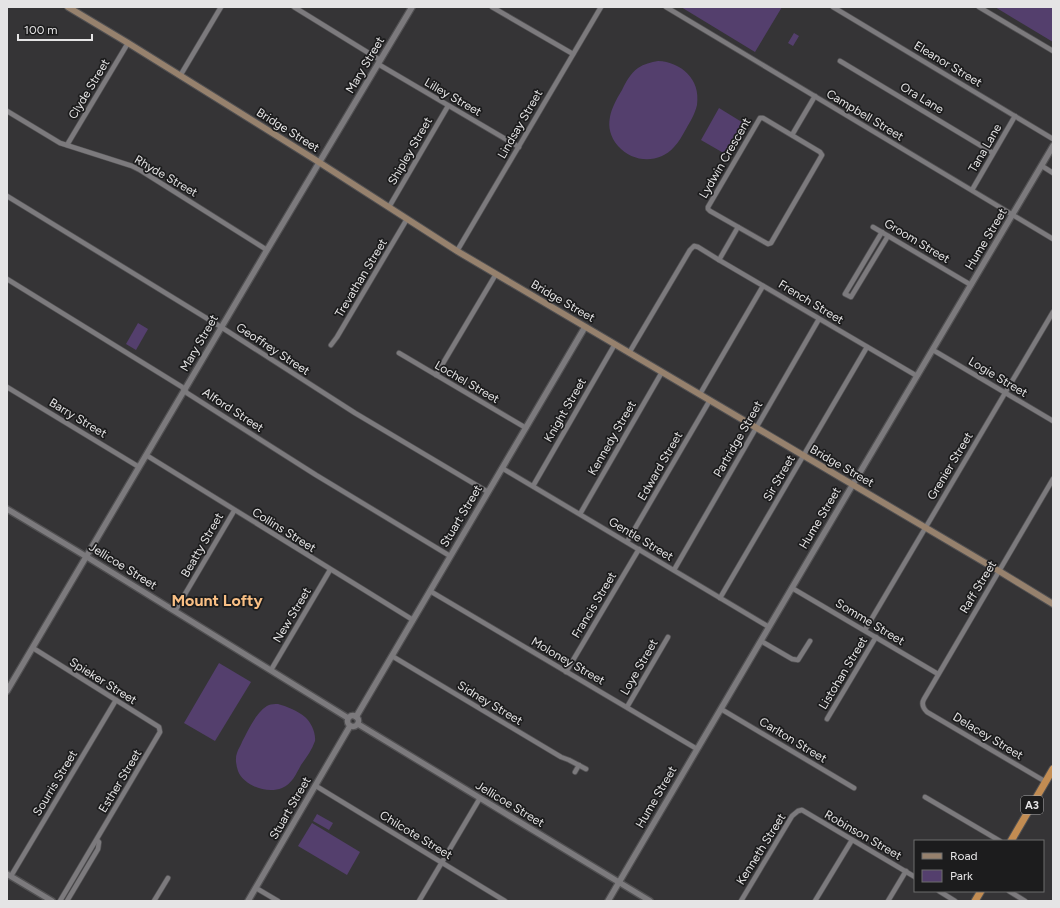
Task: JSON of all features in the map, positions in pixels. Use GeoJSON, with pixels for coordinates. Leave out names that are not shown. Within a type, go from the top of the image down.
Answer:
{"type":"FeatureCollection","features":[{"type":"Feature","properties":{"kind":"highway","name":"A3"},"geometry":{"type":"LineString","coordinates":[[1012,840],[1049,781],[1053,769]]}},
{"type":"Feature","properties":{"kind":"highway"},"geometry":{"type":"LineString","coordinates":[[975,901],[980,892]]}},
{"type":"Feature","properties":{"kind":"main road","name":"Bridge Street"},"geometry":{"type":"LineString","coordinates":[[68,7],[320,162],[457,251],[1053,604]]}},
{"type":"Feature","properties":{"kind":"street"},"geometry":{"type":"LineString","coordinates":[[180,76],[221,7]]}},
{"type":"Feature","properties":{"kind":"street","name":"Lilley Street"},"geometry":{"type":"LineString","coordinates":[[294,7],[448,106],[519,147]]}},
{"type":"Feature","properties":{"kind":"street","name":"Mary Street"},"geometry":{"type":"LineString","coordinates":[[7,692],[221,327],[412,7]]}},
{"type":"Feature","properties":{"kind":"street"},"geometry":{"type":"LineString","coordinates":[[492,7],[573,54]]}},
{"type":"Feature","properties":{"kind":"street","name":"Lindsay Street"},"geometry":{"type":"LineString","coordinates":[[457,251],[601,7]]}},
{"type":"Feature","properties":{"kind":"street","name":"Campbell Street"},"geometry":{"type":"LineString","coordinates":[[666,7],[1053,239]]}},
{"type":"Feature","properties":{"kind":"street","name":"Eleanor Street"},"geometry":{"type":"LineString","coordinates":[[833,7],[1053,139]]}},
{"type":"Feature","properties":{"kind":"street"},"geometry":{"type":"LineString","coordinates":[[979,7],[1053,51]]}},
{"type":"Feature","properties":{"kind":"street","name":"Clyde Street"},"geometry":{"type":"LineString","coordinates":[[67,145],[128,43]]}},
{"type":"Feature","properties":{"kind":"street","name":"Ora Lane"},"geometry":{"type":"LineString","coordinates":[[840,61],[993,153]]}},
{"type":"Feature","properties":{"kind":"street"},"geometry":{"type":"LineString","coordinates":[[792,135],[815,96]]}},
{"type":"Feature","properties":{"kind":"street","name":"Shipley Street"},"geometry":{"type":"LineString","coordinates":[[389,207],[448,106]]}},
{"type":"Feature","properties":{"kind":"street","name":"Rhyde Street"},"geometry":{"type":"LineString","coordinates":[[7,111],[60,143],[136,168],[267,250]]}},
{"type":"Feature","properties":{"kind":"street","name":"Tana Lane"},"geometry":{"type":"LineString","coordinates":[[972,190],[1015,116]]}},
{"type":"Feature","properties":{"kind":"street","name":"Lydwin Crescent"},"geometry":{"type":"LineString","coordinates":[[763,118],[821,152],[822,155],[771,243],[768,244],[738,227],[708,208],[759,119],[763,118]]}},
{"type":"Feature","properties":{"kind":"street","name":"Hume Street"},"geometry":{"type":"LineString","coordinates":[[608,901],[1053,146]]}},
{"type":"Feature","properties":{"kind":"street"},"geometry":{"type":"LineString","coordinates":[[1042,166],[1053,173]]}},
{"type":"Feature","properties":{"kind":"street","name":"Geoffrey Street"},"geometry":{"type":"LineString","coordinates":[[7,196],[221,327],[355,413],[488,492]]}},
{"type":"Feature","properties":{"kind":"street","name":"Trevathan Street"},"geometry":{"type":"LineString","coordinates":[[331,345],[407,219]]}},
{"type":"Feature","properties":{"kind":"street"},"geometry":{"type":"LineString","coordinates":[[719,260],[738,227]]}},
{"type":"Feature","properties":{"kind":"street","name":"Groom Street"},"geometry":{"type":"LineString","coordinates":[[873,227],[972,285]]}},
{"type":"Feature","properties":{"kind":"street"},"geometry":{"type":"LineString","coordinates":[[882,232],[845,294],[852,297],[888,236]]}},
{"type":"Feature","properties":{"kind":"street","name":"French Street"},"geometry":{"type":"LineString","coordinates":[[629,353],[690,250],[694,246],[917,376]]}},
{"type":"Feature","properties":{"kind":"street"},"geometry":{"type":"LineString","coordinates":[[436,375],[496,274]]}},
{"type":"Feature","properties":{"kind":"street","name":"Alford Street"},"geometry":{"type":"LineString","coordinates":[[7,279],[179,385],[189,394],[316,475],[450,556]]}},
{"type":"Feature","properties":{"kind":"street"},"geometry":{"type":"LineString","coordinates":[[700,394],[763,286]]}},
{"type":"Feature","properties":{"kind":"street","name":"Grenier Street"},"geometry":{"type":"LineString","coordinates":[[865,630],[1053,312]]}},
{"type":"Feature","properties":{"kind":"street","name":"Partridge Street"},"geometry":{"type":"LineString","coordinates":[[674,570],[819,319]]}},
{"type":"Feature","properties":{"kind":"street","name":"Stuart Street"},"geometry":{"type":"LineString","coordinates":[[356,716],[585,327]]}},
{"type":"Feature","properties":{"kind":"street","name":"Knight Street"},"geometry":{"type":"LineString","coordinates":[[533,486],[615,344]]}},
{"type":"Feature","properties":{"kind":"street","name":"Sir Street"},"geometry":{"type":"LineString","coordinates":[[720,598],[867,347]]}},
{"type":"Feature","properties":{"kind":"street","name":"Logie Street"},"geometry":{"type":"LineString","coordinates":[[933,350],[1053,421]]}},
{"type":"Feature","properties":{"kind":"street","name":"Lochel Street"},"geometry":{"type":"LineString","coordinates":[[399,353],[526,428]]}},
{"type":"Feature","properties":{"kind":"street","name":"Kennedy Street"},"geometry":{"type":"LineString","coordinates":[[580,514],[662,372]]}},
{"type":"Feature","properties":{"kind":"street","name":"Barry Street"},"geometry":{"type":"LineString","coordinates":[[7,387],[139,467]]}},
{"type":"Feature","properties":{"kind":"street","name":"Edward Street"},"geometry":{"type":"LineString","coordinates":[[627,542],[710,400]]}},
{"type":"Feature","properties":{"kind":"street","name":"Collins Street"},"geometry":{"type":"LineString","coordinates":[[146,455],[413,620]]}},
{"type":"Feature","properties":{"kind":"street","name":"Gentle Street"},"geometry":{"type":"LineString","coordinates":[[502,468],[769,626]]}},
{"type":"Feature","properties":{"kind":"street","name":"Raff Street"},"geometry":{"type":"LineString","coordinates":[[923,706],[922,703],[938,674],[1053,479]]}},
{"type":"Feature","properties":{"kind":"street","name":"Jellicoe Street"},"geometry":{"type":"LineString","coordinates":[[7,509],[87,556],[348,718]]}},
{"type":"Feature","properties":{"kind":"street","name":"Beatty Street"},"geometry":{"type":"LineString","coordinates":[[175,611],[234,510]]}},
{"type":"Feature","properties":{"kind":"street","name":"Francis Street"},"geometry":{"type":"LineString","coordinates":[[566,672],[639,549]]}},
{"type":"Feature","properties":{"kind":"street","name":"New Street"},"geometry":{"type":"LineString","coordinates":[[271,670],[330,570]]}},
{"type":"Feature","properties":{"kind":"street","name":"Somme Street"},"geometry":{"type":"LineString","coordinates":[[792,588],[938,674]]}},
{"type":"Feature","properties":{"kind":"street","name":"Moloney Street"},"geometry":{"type":"LineString","coordinates":[[430,591],[697,748]]}},
{"type":"Feature","properties":{"kind":"street","name":"Loye Street"},"geometry":{"type":"LineString","coordinates":[[627,707],[668,637]]}},
{"type":"Feature","properties":{"kind":"street","name":"Listohan Street"},"geometry":{"type":"LineString","coordinates":[[827,719],[876,637]]}},
{"type":"Feature","properties":{"kind":"street"},"geometry":{"type":"LineString","coordinates":[[761,641],[792,659],[798,660],[810,641]]}},
{"type":"Feature","properties":{"kind":"street","name":"Spieker Street"},"geometry":{"type":"LineString","coordinates":[[33,648],[159,728],[160,732]]}},
{"type":"Feature","properties":{"kind":"street","name":"Sidney Street"},"geometry":{"type":"LineString","coordinates":[[392,656],[561,757],[586,769]]}},
{"type":"Feature","properties":{"kind":"street","name":"Sourris Street"},"geometry":{"type":"LineString","coordinates":[[9,875],[116,700]]}},
{"type":"Feature","properties":{"kind":"street","name":"Delacey Street"},"geometry":{"type":"LineString","coordinates":[[923,706],[927,712],[1049,781]]}},
{"type":"Feature","properties":{"kind":"street","name":"Carlton Street"},"geometry":{"type":"LineString","coordinates":[[721,709],[854,788]]}},
{"type":"Feature","properties":{"kind":"street"},"geometry":{"type":"LineString","coordinates":[[351,716],[356,716],[359,719],[358,724],[356,726],[350,726],[348,723],[348,718],[351,716]]}},
{"type":"Feature","properties":{"kind":"street","name":"Jellicoe Street"},"geometry":{"type":"LineString","coordinates":[[358,724],[650,901]]}},
{"type":"Feature","properties":{"kind":"street","name":"Stuart Street"},"geometry":{"type":"LineString","coordinates":[[248,901],[350,726]]}},
{"type":"Feature","properties":{"kind":"street","name":"Esther Street"},"geometry":{"type":"LineString","coordinates":[[60,901],[160,732]]}},
{"type":"Feature","properties":{"kind":"street"},"geometry":{"type":"LineString","coordinates":[[575,772],[579,765]]}},
{"type":"Feature","properties":{"kind":"street","name":"Chilcote Street"},"geometry":{"type":"LineString","coordinates":[[316,786],[505,901]]}},
{"type":"Feature","properties":{"kind":"street"},"geometry":{"type":"LineString","coordinates":[[925,797],[998,840]]}},
{"type":"Feature","properties":{"kind":"street"},"geometry":{"type":"LineString","coordinates":[[419,901],[480,798]]}},
{"type":"Feature","properties":{"kind":"street","name":"Robinson Street"},"geometry":{"type":"LineString","coordinates":[[802,810],[914,876]]}},
{"type":"Feature","properties":{"kind":"street","name":"Kenneth Street"},"geometry":{"type":"LineString","coordinates":[[741,901],[792,816],[798,811],[802,810]]}},
{"type":"Feature","properties":{"kind":"street","name":"Esther Street"},"geometry":{"type":"LineString","coordinates":[[67,901],[98,850],[100,842],[96,840]]}},
{"type":"Feature","properties":{"kind":"street"},"geometry":{"type":"LineString","coordinates":[[815,901],[852,840]]}},
{"type":"Feature","properties":{"kind":"street"},"geometry":{"type":"LineString","coordinates":[[888,901],[906,871]]}},
{"type":"Feature","properties":{"kind":"street"},"geometry":{"type":"LineString","coordinates":[[9,875],[52,901]]}},
{"type":"Feature","properties":{"kind":"street"},"geometry":{"type":"LineString","coordinates":[[154,901],[168,878]]}},
{"type":"Feature","properties":{"kind":"street"},"geometry":{"type":"LineString","coordinates":[[256,888],[278,901]]}},
{"type":"Feature","properties":{"kind":"street"},"geometry":{"type":"LineString","coordinates":[[941,892],[955,901]]}},
{"type":"Feature","properties":{"kind":"street"},"geometry":{"type":"LineString","coordinates":[[1011,892],[1025,901]]}},
{"type":"Feature","properties":{"kind":"green space"},"geometry":{"type":"Polygon","coordinates":[[[681,7],[782,7],[755,52],[681,7]]]}},
{"type":"Feature","properties":{"kind":"green space"},"geometry":{"type":"Polygon","coordinates":[[[995,7],[1053,7],[1053,42],[995,7]]]}},
{"type":"Feature","properties":{"kind":"green space"},"geometry":{"type":"Polygon","coordinates":[[[794,33],[799,36],[793,46],[788,43],[794,33]]]}},
{"type":"Feature","properties":{"kind":"green space"},"geometry":{"type":"Polygon","coordinates":[[[658,61],[674,65],[688,74],[696,87],[697,105],[691,121],[680,139],[668,153],[654,159],[638,158],[624,152],[613,139],[609,125],[610,118],[614,104],[633,73],[643,65],[658,61]]]}},
{"type":"Feature","properties":{"kind":"green space"},"geometry":{"type":"Polygon","coordinates":[[[719,108],[745,124],[727,155],[701,140],[719,108]]]}},
{"type":"Feature","properties":{"kind":"green space"},"geometry":{"type":"Polygon","coordinates":[[[138,323],[148,329],[136,350],[126,344],[138,323]]]}},
{"type":"Feature","properties":{"kind":"green space"},"geometry":{"type":"Polygon","coordinates":[[[219,663],[251,682],[215,741],[184,723],[219,663]]]}},
{"type":"Feature","properties":{"kind":"green space"},"geometry":{"type":"Polygon","coordinates":[[[278,704],[288,707],[307,719],[314,731],[315,741],[309,754],[288,784],[276,790],[270,790],[251,785],[245,781],[238,771],[236,755],[250,727],[261,711],[269,705],[278,704]]]}},
{"type":"Feature","properties":{"kind":"green space"},"geometry":{"type":"Polygon","coordinates":[[[317,814],[333,823],[329,830],[313,821],[317,814]]]}},
{"type":"Feature","properties":{"kind":"green space"},"geometry":{"type":"Polygon","coordinates":[[[312,823],[360,852],[347,875],[298,846],[312,823]]]}},
{"type":"Feature","properties":{"kind":"district","name":"Mount Lofty"},"geometry":{"type":"Point","coordinates":[217,600]}}]}
